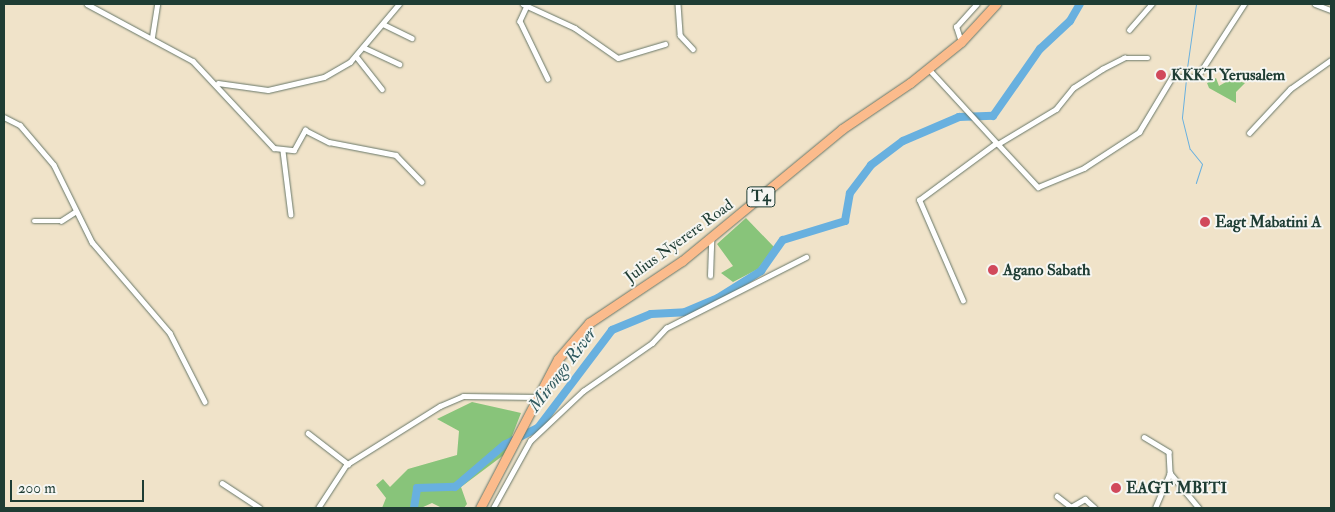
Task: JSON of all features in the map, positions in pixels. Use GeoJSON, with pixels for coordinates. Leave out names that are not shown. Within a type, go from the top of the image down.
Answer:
{"type":"FeatureCollection","features":[{"type":"Feature","properties":{"kind":"highway","name":"Julius Nyerere Road"},"geometry":{"type":"LineString","coordinates":[[480,508],[514,448],[537,397],[558,359],[590,323],[711,239],[842,130],[961,42],[996,4]]}},
{"type":"Feature","properties":{"kind":"street"},"geometry":{"type":"LineString","coordinates":[[87,4],[152,37],[193,61],[218,83],[264,140],[283,150],[297,148],[305,130],[338,145],[396,155],[422,182]]}},
{"type":"Feature","properties":{"kind":"street"},"geometry":{"type":"LineString","coordinates":[[152,37],[157,4]]}},
{"type":"Feature","properties":{"kind":"street"},"geometry":{"type":"LineString","coordinates":[[218,83],[268,90],[304,84],[340,69],[365,48],[399,4]]}},
{"type":"Feature","properties":{"kind":"street"},"geometry":{"type":"LineString","coordinates":[[678,4],[680,35],[693,49]]}},
{"type":"Feature","properties":{"kind":"street"},"geometry":{"type":"LineString","coordinates":[[961,42],[956,27],[977,4]]}},
{"type":"Feature","properties":{"kind":"street"},"geometry":{"type":"LineString","coordinates":[[1129,30],[1152,4]]}},
{"type":"Feature","properties":{"kind":"street"},"geometry":{"type":"LineString","coordinates":[[928,68],[976,123],[1038,187],[1084,168],[1139,132],[1172,77],[1197,77],[1244,4]]}},
{"type":"Feature","properties":{"kind":"street"},"geometry":{"type":"LineString","coordinates":[[1315,4],[1331,10]]}},
{"type":"Feature","properties":{"kind":"street"},"geometry":{"type":"LineString","coordinates":[[548,79],[520,21],[525,5],[575,28],[618,58],[665,44]]}},
{"type":"Feature","properties":{"kind":"street"},"geometry":{"type":"LineString","coordinates":[[383,24],[412,38]]}},
{"type":"Feature","properties":{"kind":"street"},"geometry":{"type":"LineString","coordinates":[[365,48],[400,64]]}},
{"type":"Feature","properties":{"kind":"street"},"geometry":{"type":"LineString","coordinates":[[356,56],[382,90]]}},
{"type":"Feature","properties":{"kind":"street"},"geometry":{"type":"LineString","coordinates":[[963,301],[919,200],[997,144],[1056,109],[1073,88],[1102,69],[1124,58],[1148,58]]}},
{"type":"Feature","properties":{"kind":"street"},"geometry":{"type":"LineString","coordinates":[[1249,133],[1290,89],[1331,60]]}},
{"type":"Feature","properties":{"kind":"street"},"geometry":{"type":"LineString","coordinates":[[4,117],[20,125],[54,165],[75,212],[92,242],[170,333],[205,402]]}},
{"type":"Feature","properties":{"kind":"street"},"geometry":{"type":"LineString","coordinates":[[283,150],[291,215]]}},
{"type":"Feature","properties":{"kind":"street"},"geometry":{"type":"LineString","coordinates":[[34,220],[61,221],[75,212]]}},
{"type":"Feature","properties":{"kind":"street"},"geometry":{"type":"LineString","coordinates":[[710,276],[711,239]]}},
{"type":"Feature","properties":{"kind":"street"},"geometry":{"type":"LineString","coordinates":[[493,508],[530,441],[583,390],[652,344],[666,328],[806,257]]}},
{"type":"Feature","properties":{"kind":"street"},"geometry":{"type":"LineString","coordinates":[[318,508],[348,464],[455,399],[537,397]]}},
{"type":"Feature","properties":{"kind":"street"},"geometry":{"type":"LineString","coordinates":[[308,433],[348,464]]}},
{"type":"Feature","properties":{"kind":"street"},"geometry":{"type":"LineString","coordinates":[[1144,437],[1169,452],[1170,472],[1155,508]]}},
{"type":"Feature","properties":{"kind":"street"},"geometry":{"type":"LineString","coordinates":[[1170,472],[1199,508]]}},
{"type":"Feature","properties":{"kind":"street"},"geometry":{"type":"LineString","coordinates":[[222,483],[260,508]]}},
{"type":"Feature","properties":{"kind":"street"},"geometry":{"type":"LineString","coordinates":[[1057,496],[1070,507],[1085,499],[1095,508]]}},
{"type":"Feature","properties":{"kind":"green space"},"geometry":{"type":"Polygon","coordinates":[[[1216,78],[1219,86],[1231,79],[1245,83],[1236,92],[1236,103],[1209,88],[1207,83],[1216,78]]]}},
{"type":"Feature","properties":{"kind":"green space"},"geometry":{"type":"Polygon","coordinates":[[[746,218],[774,247],[758,269],[733,282],[721,273],[733,266],[717,244],[746,218]]]}},
{"type":"Feature","properties":{"kind":"green space"},"geometry":{"type":"Polygon","coordinates":[[[472,402],[521,413],[505,454],[461,487],[467,504],[464,508],[442,508],[432,503],[421,508],[382,508],[386,498],[376,485],[383,479],[390,487],[408,469],[457,455],[459,431],[437,419],[472,402]]]}},
{"type":"Feature","properties":{"kind":"waterway","name":"Mirongo River"},"geometry":{"type":"LineString","coordinates":[[414,508],[417,488],[455,487],[504,445],[538,428],[612,330],[651,314],[685,312],[718,298],[761,271],[783,240],[845,221],[850,193],[871,165],[903,141],[959,117],[993,116],[1040,49],[1070,21],[1080,4]]}},
{"type":"Feature","properties":{"kind":"waterway"},"geometry":{"type":"LineString","coordinates":[[1186,75],[1196,4]]}},
{"type":"Feature","properties":{"kind":"waterway"},"geometry":{"type":"LineString","coordinates":[[1186,79],[1182,118],[1190,149],[1202,164],[1196,183]]}},
{"type":"Feature","properties":{"kind":"place","name":"KKKT Yerusalem"},"geometry":{"type":"Point","coordinates":[1161,75]}},
{"type":"Feature","properties":{"kind":"place","name":"Eagt Mabatini A"},"geometry":{"type":"Point","coordinates":[1205,222]}},
{"type":"Feature","properties":{"kind":"place","name":"Agano Sabath"},"geometry":{"type":"Point","coordinates":[993,270]}},
{"type":"Feature","properties":{"kind":"place","name":"EAGT MBITI"},"geometry":{"type":"Point","coordinates":[1116,488]}}]}
